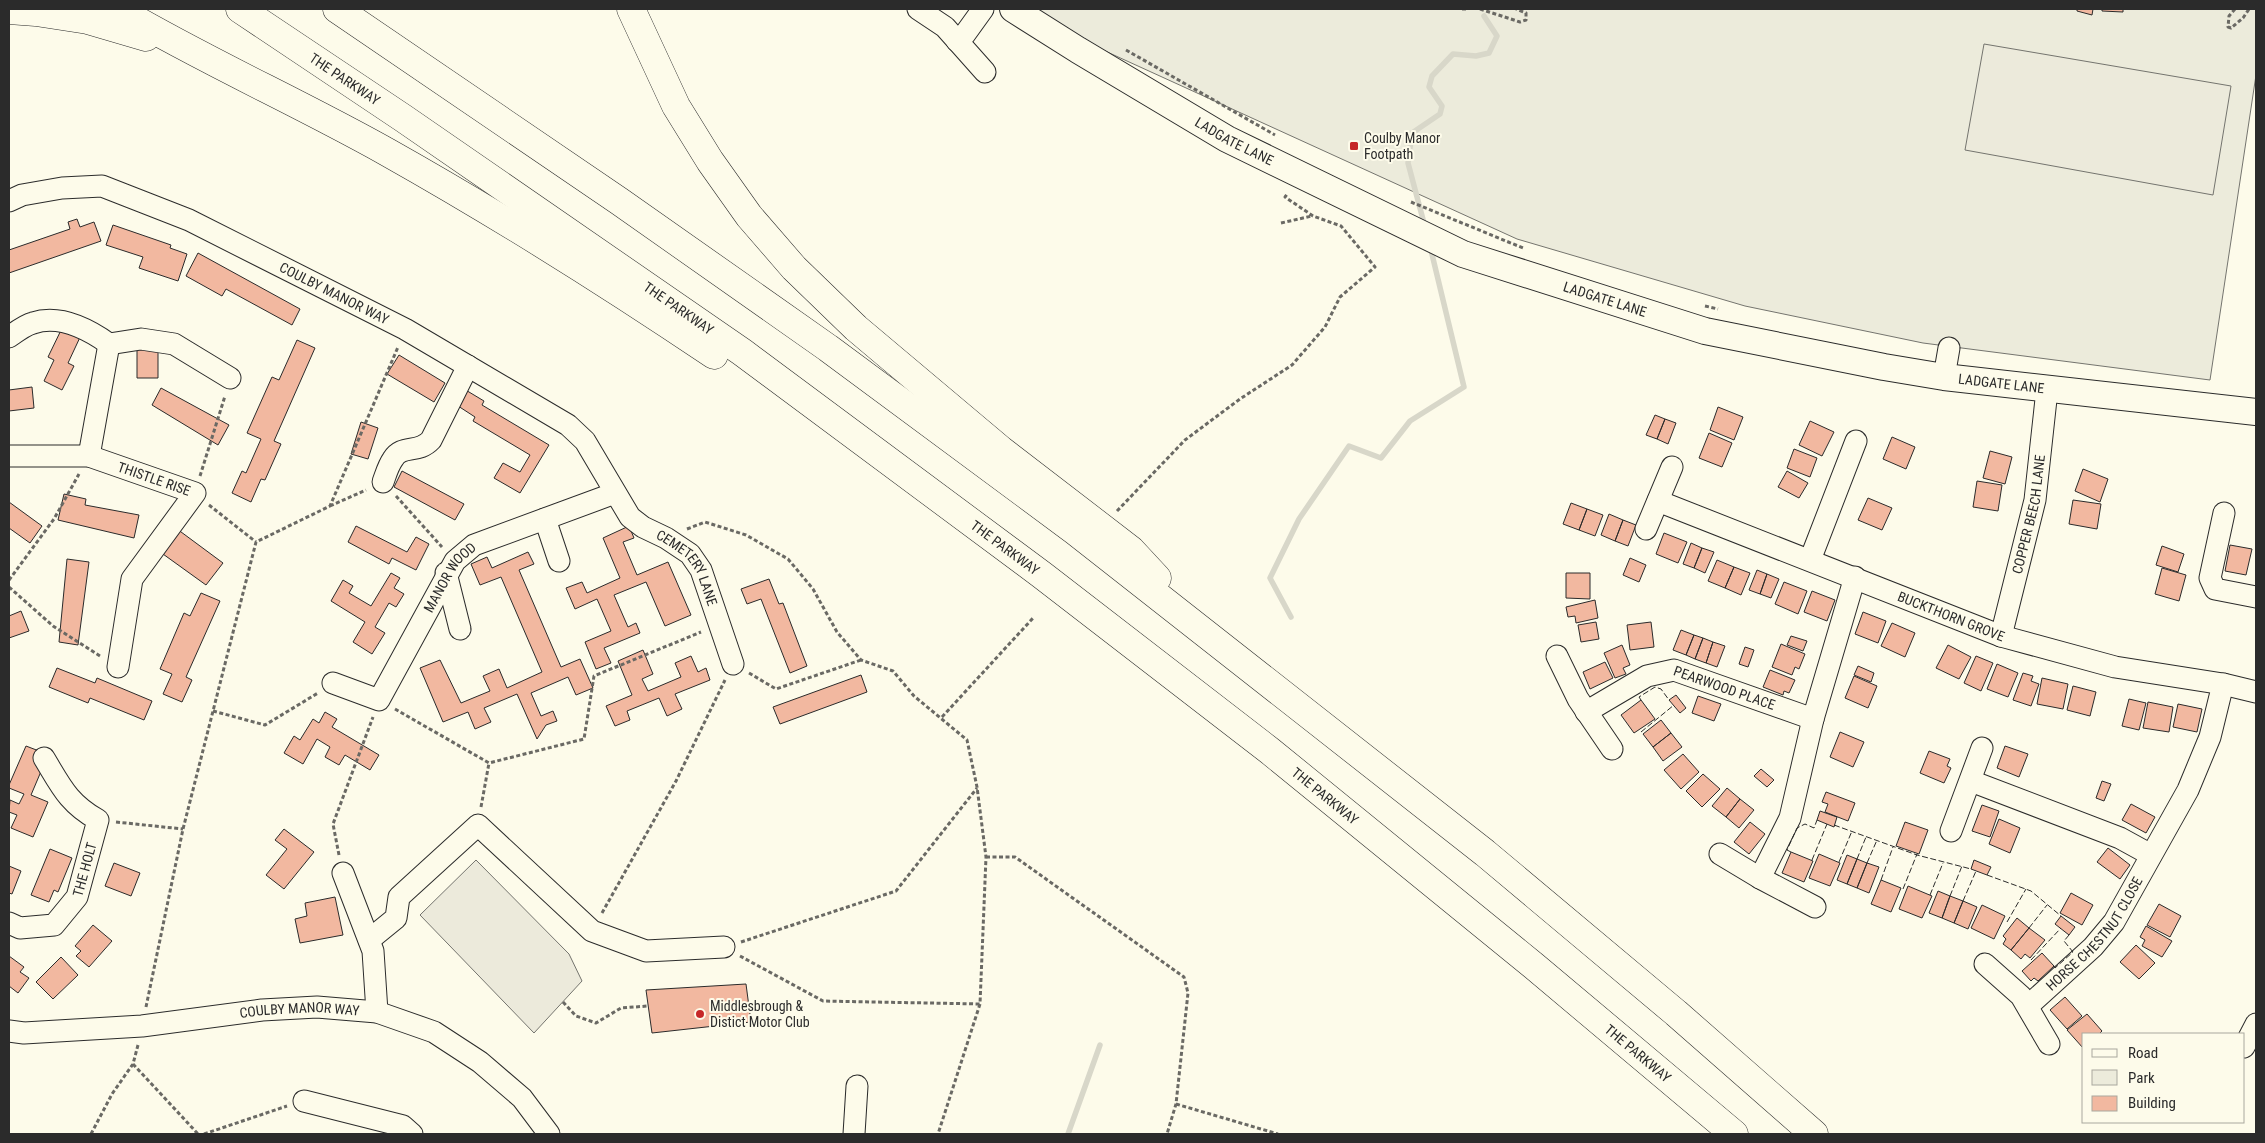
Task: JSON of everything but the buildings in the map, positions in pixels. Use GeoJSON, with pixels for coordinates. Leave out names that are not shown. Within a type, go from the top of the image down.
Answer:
{"type":"FeatureCollection","features":[{"type":"Feature","properties":{"kind":"highway"},"geometry":{"type":"LineString","coordinates":[[116,9],[179,45],[385,151],[478,204],[603,280],[723,362],[865,444]]}},
{"type":"Feature","properties":{"kind":"highway","name":"THE PARKWAY"},"geometry":{"type":"LineString","coordinates":[[240,9],[404,118],[742,352],[1042,575],[1270,751],[1549,978],[1734,1134]]}},
{"type":"Feature","properties":{"kind":"highway"},"geometry":{"type":"LineString","coordinates":[[337,9],[619,201],[820,342],[1075,531],[1215,639],[1493,860],[1676,1013],[1814,1134]]}},
{"type":"Feature","properties":{"kind":"highway"},"geometry":{"type":"LineString","coordinates":[[630,9],[676,106],[710,161],[749,216],[794,268],[856,328],[978,431],[1131,550],[1215,639]]}},
{"type":"Feature","properties":{"kind":"highway"},"geometry":{"type":"LineString","coordinates":[[9,10],[88,20],[126,33],[179,45]]}},
{"type":"Feature","properties":{"kind":"main road","name":"LADGATE LANE"},"geometry":{"type":"LineString","coordinates":[[1013,9],[1227,139],[1463,254],[1705,331],[1944,377],[2256,412]]}},
{"type":"Feature","properties":{"kind":"street"},"geometry":{"type":"LineString","coordinates":[[918,9],[945,27],[985,72]]}},
{"type":"Feature","properties":{"kind":"street"},"geometry":{"type":"LineString","coordinates":[[957,41],[965,34],[983,9]]}},
{"type":"Feature","properties":{"kind":"street","name":"COULBY MANOR WAY"},"geometry":{"type":"LineString","coordinates":[[9,201],[22,195],[62,188],[102,186],[189,220],[405,329],[568,425],[585,441],[615,493]]}},
{"type":"Feature","properties":{"kind":"street"},"geometry":{"type":"LineString","coordinates":[[9,337],[32,323],[62,320],[94,333],[109,344],[141,338],[174,344],[230,378]]}},
{"type":"Feature","properties":{"kind":"street"},"geometry":{"type":"LineString","coordinates":[[89,456],[109,344]]}},
{"type":"Feature","properties":{"kind":"street"},"geometry":{"type":"LineString","coordinates":[[1944,377],[1949,348]]}},
{"type":"Feature","properties":{"kind":"street"},"geometry":{"type":"LineString","coordinates":[[383,482],[393,458],[399,452],[424,448],[431,440],[468,366]]}},
{"type":"Feature","properties":{"kind":"street","name":"COPPER BEECH LANE"},"geometry":{"type":"LineString","coordinates":[[2001,636],[2035,500],[2047,390]]}},
{"type":"Feature","properties":{"kind":"street"},"geometry":{"type":"LineString","coordinates":[[1810,560],[1856,441]]}},
{"type":"Feature","properties":{"kind":"street","name":"THISTLE RISE"},"geometry":{"type":"LineString","coordinates":[[9,456],[89,456],[195,493],[132,579],[118,667]]}},
{"type":"Feature","properties":{"kind":"street"},"geometry":{"type":"LineString","coordinates":[[1646,529],[1672,467]]}},
{"type":"Feature","properties":{"kind":"street","name":"MANOR WOOD"},"geometry":{"type":"LineString","coordinates":[[379,700],[450,567],[474,545],[615,493]]}},
{"type":"Feature","properties":{"kind":"street","name":"CEMETERY LANE"},"geometry":{"type":"LineString","coordinates":[[615,493],[630,517],[643,527],[666,538],[690,554],[701,570],[733,664]]}},
{"type":"Feature","properties":{"kind":"street","name":"BUCKTHORN GROVE"},"geometry":{"type":"LineString","coordinates":[[1658,501],[2001,636],[2115,667],[2223,684],[2256,692]]}},
{"type":"Feature","properties":{"kind":"street"},"geometry":{"type":"LineString","coordinates":[[2224,513],[2210,578],[2215,589],[2256,597]]}},
{"type":"Feature","properties":{"kind":"street"},"geometry":{"type":"LineString","coordinates":[[545,519],[559,561]]}},
{"type":"Feature","properties":{"kind":"street"},"geometry":{"type":"LineString","coordinates":[[450,567],[460,629]]}},
{"type":"Feature","properties":{"kind":"street"},"geometry":{"type":"LineString","coordinates":[[1760,878],[1790,818],[1813,719],[1855,577]]}},
{"type":"Feature","properties":{"kind":"street"},"geometry":{"type":"LineString","coordinates":[[1557,656],[1586,712],[1612,749]]}},
{"type":"Feature","properties":{"kind":"street","name":"PEARWOOD PLACE"},"geometry":{"type":"LineString","coordinates":[[1586,712],[1647,676],[1674,670],[1813,719]]}},
{"type":"Feature","properties":{"kind":"street"},"geometry":{"type":"LineString","coordinates":[[333,683],[379,700]]}},
{"type":"Feature","properties":{"kind":"street","name":"HORSE CHESTNUT CLOSE"},"geometry":{"type":"LineString","coordinates":[[2028,1006],[2093,947],[2114,922],[2188,790],[2210,737],[2223,684]]}},
{"type":"Feature","properties":{"kind":"street"},"geometry":{"type":"LineString","coordinates":[[1951,831],[1971,782],[1982,748]]}},
{"type":"Feature","properties":{"kind":"street"},"geometry":{"type":"LineString","coordinates":[[44,758],[70,800],[79,810],[98,820]]}},
{"type":"Feature","properties":{"kind":"street"},"geometry":{"type":"LineString","coordinates":[[1971,782],[2120,838],[2151,855]]}},
{"type":"Feature","properties":{"kind":"street","name":"THE HOLT"},"geometry":{"type":"LineString","coordinates":[[9,923],[20,928],[54,925],[77,897],[98,820]]}},
{"type":"Feature","properties":{"kind":"street"},"geometry":{"type":"LineString","coordinates":[[369,940],[396,918],[399,897],[478,825],[592,931],[646,951],[724,947]]}},
{"type":"Feature","properties":{"kind":"street"},"geometry":{"type":"LineString","coordinates":[[1720,854],[1760,878],[1815,906]]}},
{"type":"Feature","properties":{"kind":"street"},"geometry":{"type":"LineString","coordinates":[[343,873],[373,951],[377,1012]]}},
{"type":"Feature","properties":{"kind":"street"},"geometry":{"type":"LineString","coordinates":[[1985,964],[2021,996],[2049,1044]]}},
{"type":"Feature","properties":{"kind":"street","name":"COULBY MANOR WAY"},"geometry":{"type":"LineString","coordinates":[[9,1031],[24,1034],[142,1026],[289,1008],[317,1007],[377,1012],[434,1032],[480,1062],[522,1098],[549,1134]]}},
{"type":"Feature","properties":{"kind":"street"},"geometry":{"type":"LineString","coordinates":[[2245,1045],[2256,1024]]}},
{"type":"Feature","properties":{"kind":"street"},"geometry":{"type":"LineString","coordinates":[[854,1134],[857,1086]]}},
{"type":"Feature","properties":{"kind":"street"},"geometry":{"type":"LineString","coordinates":[[304,1101],[403,1126],[412,1134]]}},
{"type":"Feature","properties":{"kind":"path"},"geometry":{"type":"LineString","coordinates":[[1462,9],[1467,9]]}},
{"type":"Feature","properties":{"kind":"path"},"geometry":{"type":"LineString","coordinates":[[1480,9],[1520,22],[1526,20],[1526,13],[1516,9]]}},
{"type":"Feature","properties":{"kind":"path"},"geometry":{"type":"LineString","coordinates":[[2235,9],[2229,16],[2228,27],[2231,28],[2243,18],[2249,9]]}},
{"type":"Feature","properties":{"kind":"path"},"geometry":{"type":"LineString","coordinates":[[1124,49],[1278,137]]}},
{"type":"Feature","properties":{"kind":"path"},"geometry":{"type":"LineString","coordinates":[[1117,511],[1185,440],[1240,399],[1292,365],[1325,327],[1340,297],[1375,267],[1341,226],[1313,216],[1285,197]]}},
{"type":"Feature","properties":{"kind":"path"},"geometry":{"type":"LineString","coordinates":[[1409,201],[1529,250]]}},
{"type":"Feature","properties":{"kind":"path"},"geometry":{"type":"LineString","coordinates":[[1281,223],[1313,216]]}},
{"type":"Feature","properties":{"kind":"path"},"geometry":{"type":"LineString","coordinates":[[1700,304],[1719,309]]}},
{"type":"Feature","properties":{"kind":"path"},"geometry":{"type":"LineString","coordinates":[[330,506],[405,329]]}},
{"type":"Feature","properties":{"kind":"path"},"geometry":{"type":"LineString","coordinates":[[230,378],[195,493],[256,542]]}},
{"type":"Feature","properties":{"kind":"path"},"geometry":{"type":"LineString","coordinates":[[9,580],[54,519],[89,456]]}},
{"type":"Feature","properties":{"kind":"path"},"geometry":{"type":"LineString","coordinates":[[91,1134],[112,1094],[134,1064],[183,829],[256,542],[383,482],[450,567]]}},
{"type":"Feature","properties":{"kind":"path"},"geometry":{"type":"LineString","coordinates":[[666,538],[705,522],[746,535],[788,559],[813,589],[837,632],[861,660],[894,671],[914,696],[942,717],[967,740],[977,787],[986,857],[980,1004],[938,1134]]}},
{"type":"Feature","properties":{"kind":"path"},"geometry":{"type":"LineString","coordinates":[[9,587],[53,626],[118,667]]}},
{"type":"Feature","properties":{"kind":"path"},"geometry":{"type":"LineString","coordinates":[[942,717],[1034,617]]}},
{"type":"Feature","properties":{"kind":"path"},"geometry":{"type":"LineString","coordinates":[[343,873],[333,824],[379,700],[489,763],[584,739],[594,676],[720,624]]}},
{"type":"Feature","properties":{"kind":"path"},"geometry":{"type":"LineString","coordinates":[[592,931],[676,781],[733,664],[776,689],[861,660]]}},
{"type":"Feature","properties":{"kind":"path"},"geometry":{"type":"LineString","coordinates":[[213,711],[265,725],[333,683]]}},
{"type":"Feature","properties":{"kind":"path"},"geometry":{"type":"LineString","coordinates":[[478,825],[489,763]]}},
{"type":"Feature","properties":{"kind":"path"},"geometry":{"type":"LineString","coordinates":[[724,947],[896,891],[977,787]]}},
{"type":"Feature","properties":{"kind":"path"},"geometry":{"type":"LineString","coordinates":[[98,820],[183,829]]}},
{"type":"Feature","properties":{"kind":"path"},"geometry":{"type":"LineString","coordinates":[[986,857],[1015,857],[1184,977],[1188,993],[1176,1104],[1167,1134]]}},
{"type":"Feature","properties":{"kind":"path"},"geometry":{"type":"LineString","coordinates":[[724,947],[823,1001],[980,1004]]}},
{"type":"Feature","properties":{"kind":"path"},"geometry":{"type":"LineString","coordinates":[[563,1002],[576,1016],[596,1023],[621,1008],[648,1006]]}},
{"type":"Feature","properties":{"kind":"path"},"geometry":{"type":"LineString","coordinates":[[134,1064],[198,1134]]}},
{"type":"Feature","properties":{"kind":"path"},"geometry":{"type":"LineString","coordinates":[[204,1134],[304,1101]]}},
{"type":"Feature","properties":{"kind":"path"},"geometry":{"type":"LineString","coordinates":[[1176,1104],[1278,1134]]}},
{"type":"Feature","properties":{"kind":"green space"},"geometry":{"type":"Polygon","coordinates":[[[1013,9],[2256,9],[2256,75],[2210,380],[1923,343],[1745,306],[1517,239],[1013,9]]]}},
{"type":"Feature","properties":{"kind":"shaded area"},"geometry":{"type":"Polygon","coordinates":[[[1984,44],[2231,86],[2213,195],[1965,150],[1984,44]]]}},
{"type":"Feature","properties":{"kind":"shaded area"},"geometry":{"type":"Polygon","coordinates":[[[476,860],[569,954],[582,981],[534,1033],[420,915],[476,860]]]}},
{"type":"Feature","properties":{"kind":"waterway"},"geometry":{"type":"LineString","coordinates":[[1425,227],[1408,163],[1412,133],[1440,114],[1442,106],[1429,87],[1432,76],[1453,54],[1476,56],[1489,53],[1497,36],[1484,16]]}},
{"type":"Feature","properties":{"kind":"waterway"},"geometry":{"type":"LineString","coordinates":[[1291,617],[1270,578],[1299,519],[1349,446],[1381,458],[1410,421],[1464,387],[1430,246]]}},
{"type":"Feature","properties":{"kind":"waterway"},"geometry":{"type":"LineString","coordinates":[[1068,1134],[1100,1045]]}},
{"type":"Feature","properties":{"kind":"fence"},"geometry":{"type":"LineString","coordinates":[[1641,700],[1639,697],[1655,687],[1661,689],[1669,700]]}},
{"type":"Feature","properties":{"kind":"fence"},"geometry":{"type":"LineString","coordinates":[[1641,732],[1674,705]]}},
{"type":"Feature","properties":{"kind":"fence"},"geometry":{"type":"LineString","coordinates":[[1791,852],[1787,850],[1797,828],[1805,824],[1814,828],[1817,820]]}},
{"type":"Feature","properties":{"kind":"fence"},"geometry":{"type":"LineString","coordinates":[[1812,860],[1827,824]]}},
{"type":"Feature","properties":{"kind":"fence"},"geometry":{"type":"LineString","coordinates":[[1834,825],[1917,855],[1971,869]]}},
{"type":"Feature","properties":{"kind":"fence"},"geometry":{"type":"LineString","coordinates":[[1839,862],[1852,831]]}},
{"type":"Feature","properties":{"kind":"fence"},"geometry":{"type":"LineString","coordinates":[[1857,859],[1866,837]]}},
{"type":"Feature","properties":{"kind":"fence"},"geometry":{"type":"LineString","coordinates":[[1867,863],[1877,840]]}},
{"type":"Feature","properties":{"kind":"fence"},"geometry":{"type":"LineString","coordinates":[[1881,880],[1893,847]]}},
{"type":"Feature","properties":{"kind":"fence"},"geometry":{"type":"LineString","coordinates":[[1903,889],[1917,854]]}},
{"type":"Feature","properties":{"kind":"fence"},"geometry":{"type":"LineString","coordinates":[[1930,895],[1943,863]]}},
{"type":"Feature","properties":{"kind":"fence"},"geometry":{"type":"LineString","coordinates":[[1950,896],[1962,866]]}},
{"type":"Feature","properties":{"kind":"fence"},"geometry":{"type":"LineString","coordinates":[[1963,901],[1976,871]]}},
{"type":"Feature","properties":{"kind":"fence"},"geometry":{"type":"LineString","coordinates":[[1987,875],[2031,891],[2061,916]]}},
{"type":"Feature","properties":{"kind":"fence"},"geometry":{"type":"LineString","coordinates":[[2007,922],[2026,889]]}},
{"type":"Feature","properties":{"kind":"fence"},"geometry":{"type":"LineString","coordinates":[[2029,928],[2047,905]]}},
{"type":"Feature","properties":{"kind":"fence"},"geometry":{"type":"LineString","coordinates":[[2031,960],[2061,928]]}},
{"type":"Feature","properties":{"kind":"fence"},"geometry":{"type":"LineString","coordinates":[[2054,966],[2055,968],[2073,952],[2064,941],[2069,935]]}},
{"type":"Feature","properties":{"kind":"place","name":"Coulby Manor Footpath"},"geometry":{"type":"Point","coordinates":[1354,146]}},
{"type":"Feature","properties":{"kind":"place","name":"Middlesbrough & Distict Motor Club"},"geometry":{"type":"Point","coordinates":[700,1014]}}]}
